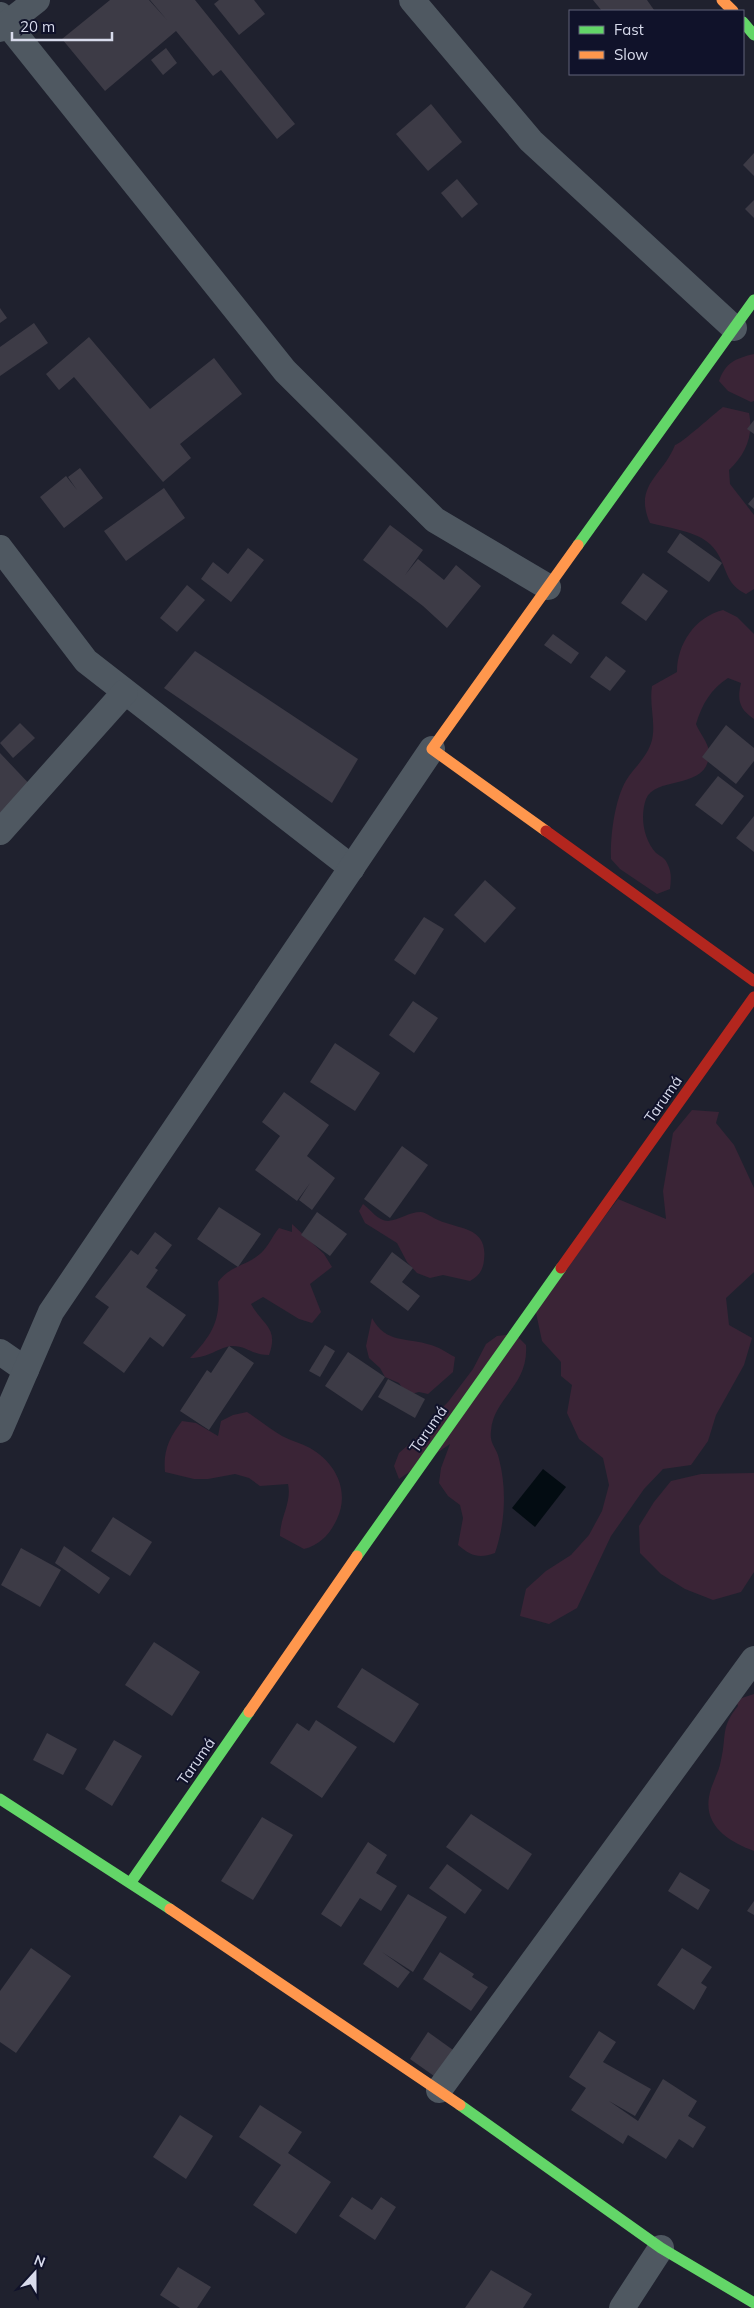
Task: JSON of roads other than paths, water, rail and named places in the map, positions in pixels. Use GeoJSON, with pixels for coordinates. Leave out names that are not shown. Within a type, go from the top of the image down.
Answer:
{"type":"FeatureCollection","features":[{"type":"Feature","properties":{"kind":"street"},"geometry":{"type":"LineString","coordinates":[[37,0],[2,23],[285,371],[435,520],[548,587]]}},
{"type":"Feature","properties":{"kind":"street"},"geometry":{"type":"LineString","coordinates":[[412,0],[531,141],[734,328]]}},
{"type":"Feature","properties":{"kind":"street"},"geometry":{"type":"LineString","coordinates":[[722,0],[732,10]]}},
{"type":"Feature","properties":{"kind":"street"},"geometry":{"type":"LineString","coordinates":[[744,23],[754,35]]}},
{"type":"Feature","properties":{"kind":"street"},"geometry":{"type":"LineString","coordinates":[[0,1430],[51,1312],[432,749],[754,300]]}},
{"type":"Feature","properties":{"kind":"street"},"geometry":{"type":"LineString","coordinates":[[0,548],[86,661],[352,868]]}},
{"type":"Feature","properties":{"kind":"street"},"geometry":{"type":"LineString","coordinates":[[0,832],[125,692]]}},
{"type":"Feature","properties":{"kind":"street"},"geometry":{"type":"LineString","coordinates":[[432,749],[754,981]]}},
{"type":"Feature","properties":{"kind":"street","name":"Tarumá"},"geometry":{"type":"LineString","coordinates":[[131,1882],[390,1508],[754,997]]}},
{"type":"Feature","properties":{"kind":"street"},"geometry":{"type":"LineString","coordinates":[[0,1352],[26,1370]]}},
{"type":"Feature","properties":{"kind":"street"},"geometry":{"type":"LineString","coordinates":[[439,2090],[754,1659]]}},
{"type":"Feature","properties":{"kind":"street"},"geometry":{"type":"LineString","coordinates":[[0,1799],[131,1882],[439,2090],[662,2248],[752,2299]]}},
{"type":"Feature","properties":{"kind":"street"},"geometry":{"type":"LineString","coordinates":[[622,2308],[662,2248]]}}]}
